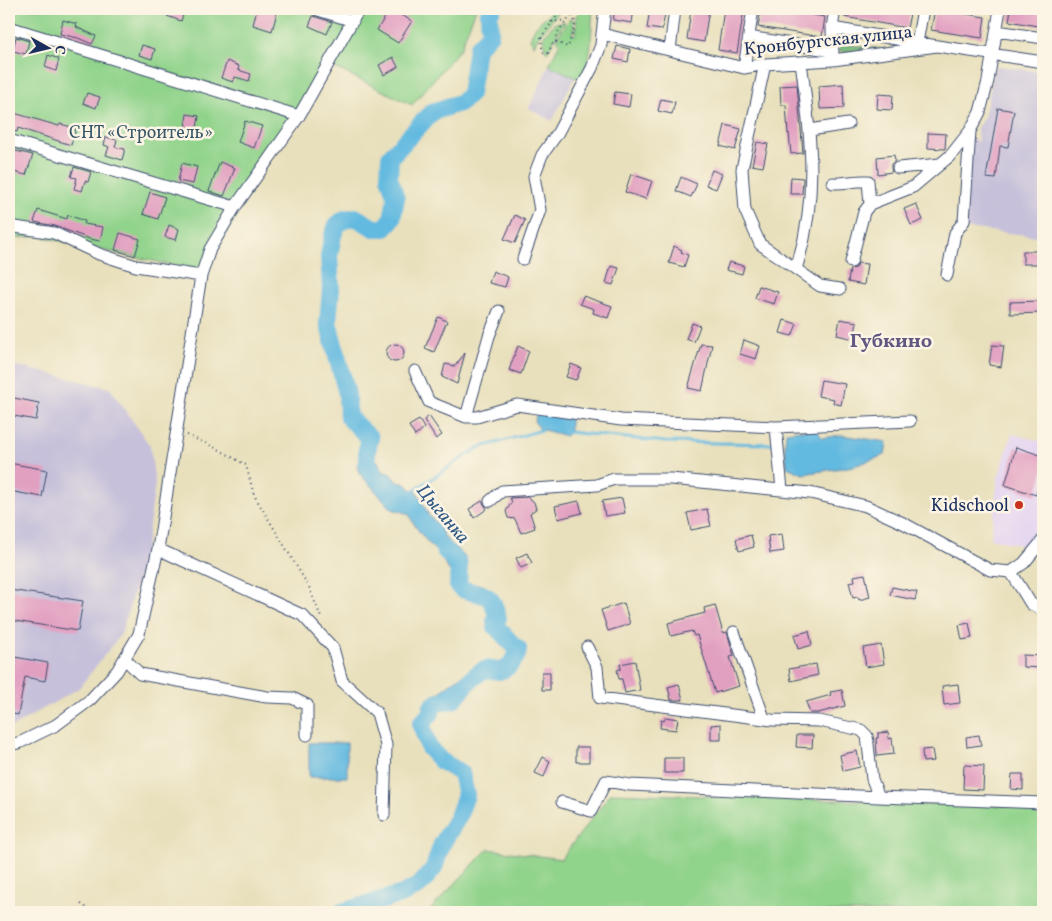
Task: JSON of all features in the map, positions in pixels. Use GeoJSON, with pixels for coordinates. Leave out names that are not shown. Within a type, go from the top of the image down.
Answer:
{"type":"FeatureCollection","features":[{"type":"Feature","properties":{"kind":"street"},"geometry":{"type":"LineString","coordinates":[[315,9],[353,21]]}},
{"type":"Feature","properties":{"kind":"street"},"geometry":{"type":"LineString","coordinates":[[9,744],[19,743],[56,725],[90,700],[118,671],[139,634],[158,548],[201,276],[210,249],[235,208],[298,116],[359,9]]}},
{"type":"Feature","properties":{"kind":"street"},"geometry":{"type":"LineString","coordinates":[[523,259],[540,210],[534,176],[542,155],[557,134],[592,68],[601,45],[605,9]]}},
{"type":"Feature","properties":{"kind":"street"},"geometry":{"type":"LineString","coordinates":[[670,50],[675,9]]}},
{"type":"Feature","properties":{"kind":"street"},"geometry":{"type":"LineString","coordinates":[[744,68],[753,9]]}},
{"type":"Feature","properties":{"kind":"street"},"geometry":{"type":"LineString","coordinates":[[749,36],[833,56],[832,28],[835,9]]}},
{"type":"Feature","properties":{"kind":"street"},"geometry":{"type":"LineString","coordinates":[[917,43],[923,9]]}},
{"type":"Feature","properties":{"kind":"street"},"geometry":{"type":"LineString","coordinates":[[851,262],[864,212],[870,204],[913,187],[950,155],[970,131],[980,112],[993,55],[998,9]]}},
{"type":"Feature","properties":{"kind":"street"},"geometry":{"type":"LineString","coordinates":[[9,27],[298,116]]}},
{"type":"Feature","properties":{"kind":"street","name":"Кронбургская улица"},"geometry":{"type":"LineString","coordinates":[[832,28],[1043,62]]}},
{"type":"Feature","properties":{"kind":"street"},"geometry":{"type":"LineString","coordinates":[[997,31],[1043,38]]}},
{"type":"Feature","properties":{"kind":"street","name":"Кронбургская улица"},"geometry":{"type":"LineString","coordinates":[[602,34],[744,68],[765,64],[801,62],[833,56],[937,46]]}},
{"type":"Feature","properties":{"kind":"street"},"geometry":{"type":"LineString","coordinates":[[796,269],[802,248],[811,195],[812,172],[810,130],[801,62]]}},
{"type":"Feature","properties":{"kind":"street"},"geometry":{"type":"LineString","coordinates":[[765,64],[742,169],[745,210],[760,244],[820,286],[840,289]]}},
{"type":"Feature","properties":{"kind":"street"},"geometry":{"type":"LineString","coordinates":[[810,130],[848,124]]}},
{"type":"Feature","properties":{"kind":"street"},"geometry":{"type":"LineString","coordinates":[[970,131],[978,142]]}},
{"type":"Feature","properties":{"kind":"street"},"geometry":{"type":"LineString","coordinates":[[947,275],[955,233],[964,221],[970,131]]}},
{"type":"Feature","properties":{"kind":"street"},"geometry":{"type":"LineString","coordinates":[[9,140],[235,208]]}},
{"type":"Feature","properties":{"kind":"street"},"geometry":{"type":"LineString","coordinates":[[898,168],[940,164]]}},
{"type":"Feature","properties":{"kind":"street"},"geometry":{"type":"LineString","coordinates":[[833,183],[841,184],[856,180],[868,180],[870,204]]}},
{"type":"Feature","properties":{"kind":"street"},"geometry":{"type":"LineString","coordinates":[[9,226],[54,234],[99,254],[136,266],[201,276]]}},
{"type":"Feature","properties":{"kind":"street"},"geometry":{"type":"LineString","coordinates":[[466,417],[489,336],[499,311]]}},
{"type":"Feature","properties":{"kind":"street"},"geometry":{"type":"LineString","coordinates":[[415,371],[428,402],[466,417],[477,416],[517,405],[621,420],[776,426],[910,421]]}},
{"type":"Feature","properties":{"kind":"street"},"geometry":{"type":"LineString","coordinates":[[776,426],[782,490]]}},
{"type":"Feature","properties":{"kind":"street"},"geometry":{"type":"LineString","coordinates":[[490,501],[502,491],[597,485],[614,479],[671,479],[782,490],[866,506],[903,523],[990,570],[1011,572],[1024,562],[1043,540]]}},
{"type":"Feature","properties":{"kind":"street"},"geometry":{"type":"LineString","coordinates":[[158,548],[302,614],[333,648],[342,680],[377,713],[386,745],[384,815]]}},
{"type":"Feature","properties":{"kind":"street"},"geometry":{"type":"LineString","coordinates":[[1011,572],[1031,604],[1043,610]]}},
{"type":"Feature","properties":{"kind":"street"},"geometry":{"type":"LineString","coordinates":[[734,632],[764,718]]}},
{"type":"Feature","properties":{"kind":"street"},"geometry":{"type":"LineString","coordinates":[[587,648],[596,666],[600,698],[764,718],[819,721],[861,730],[866,736],[872,779],[879,797]]}},
{"type":"Feature","properties":{"kind":"street"},"geometry":{"type":"LineString","coordinates":[[125,658],[140,674],[267,697],[292,698],[307,705],[307,735]]}},
{"type":"Feature","properties":{"kind":"street"},"geometry":{"type":"LineString","coordinates":[[562,802],[591,811],[606,781],[630,785],[1043,803]]}},
{"type":"Feature","properties":{"kind":"path"},"geometry":{"type":"LineString","coordinates":[[562,9],[541,37],[544,53],[548,54],[568,20],[582,9]]}},
{"type":"Feature","properties":{"kind":"path"},"geometry":{"type":"LineString","coordinates":[[556,42],[568,47],[576,26],[574,16]]}},
{"type":"Feature","properties":{"kind":"path"},"geometry":{"type":"LineString","coordinates":[[551,22],[568,20]]}},
{"type":"Feature","properties":{"kind":"path"},"geometry":{"type":"LineString","coordinates":[[176,430],[218,449],[246,465],[254,495],[309,587],[323,622]]}},
{"type":"Feature","properties":{"kind":"path"},"geometry":{"type":"LineString","coordinates":[[81,904],[91,912]]}},
{"type":"Feature","properties":{"kind":"shaded area"},"geometry":{"type":"Polygon","coordinates":[[[549,65],[575,77],[552,121],[529,108],[549,65]]]}},
{"type":"Feature","properties":{"kind":"shaded area"},"geometry":{"type":"Polygon","coordinates":[[[999,66],[1043,72],[1043,237],[964,228],[971,138],[978,142],[977,128],[984,117],[995,68],[999,66]]]}},
{"type":"Feature","properties":{"kind":"shaded area"},"geometry":{"type":"Polygon","coordinates":[[[9,364],[110,388],[150,446],[155,484],[145,555],[121,634],[79,688],[14,726],[9,727],[9,364]]]}},
{"type":"Feature","properties":{"kind":"shaded area","name":"Kidschool"},"geometry":{"type":"Polygon","coordinates":[[[1012,434],[1043,442],[1043,531],[1030,548],[991,538],[998,478],[1012,434]]]}},
{"type":"Feature","properties":{"kind":"green space","name":"СНТ «Строитель»"},"geometry":{"type":"Polygon","coordinates":[[[9,9],[476,9],[460,49],[412,105],[325,63],[204,272],[38,236],[9,239],[9,9]]]}},
{"type":"Feature","properties":{"kind":"green space"},"geometry":{"type":"Polygon","coordinates":[[[554,9],[561,9],[538,37],[534,45],[530,39],[535,28],[554,9]]]}},
{"type":"Feature","properties":{"kind":"green space"},"geometry":{"type":"Polygon","coordinates":[[[593,9],[591,46],[587,64],[578,79],[549,65],[560,43],[557,39],[558,36],[570,19],[573,19],[574,27],[572,34],[575,35],[577,26],[576,16],[580,11],[593,9]]]}},
{"type":"Feature","properties":{"kind":"green space"},"geometry":{"type":"Polygon","coordinates":[[[564,21],[547,52],[543,37],[554,24],[564,21]]]}},
{"type":"Feature","properties":{"kind":"green space"},"geometry":{"type":"Polygon","coordinates":[[[846,36],[845,44],[881,49],[844,53],[839,50],[836,42],[838,37],[846,36]]]}},
{"type":"Feature","properties":{"kind":"green space"},"geometry":{"type":"Polygon","coordinates":[[[611,793],[1043,807],[1043,912],[428,912],[488,849],[561,859],[611,793]]]}},
{"type":"Feature","properties":{"kind":"water"},"geometry":{"type":"Polygon","coordinates":[[[538,411],[570,417],[570,432],[566,436],[540,429],[534,421],[538,411]]]}},
{"type":"Feature","properties":{"kind":"water"},"geometry":{"type":"Polygon","coordinates":[[[816,428],[822,438],[841,435],[887,442],[885,455],[854,466],[803,474],[787,467],[786,432],[816,428]]]}},
{"type":"Feature","properties":{"kind":"water"},"geometry":{"type":"Polygon","coordinates":[[[370,438],[372,441],[369,452],[377,460],[384,472],[391,474],[398,482],[406,484],[417,492],[429,516],[438,524],[445,538],[466,558],[466,561],[450,571],[442,557],[418,530],[409,514],[392,509],[359,473],[357,466],[367,440],[370,438]]]}},
{"type":"Feature","properties":{"kind":"water"},"geometry":{"type":"Polygon","coordinates":[[[476,584],[487,587],[497,602],[486,606],[473,595],[473,587],[476,584]]]}},
{"type":"Feature","properties":{"kind":"water"},"geometry":{"type":"Polygon","coordinates":[[[482,666],[482,673],[458,699],[443,708],[435,710],[427,708],[430,702],[451,683],[482,666]]]}},
{"type":"Feature","properties":{"kind":"water"},"geometry":{"type":"Polygon","coordinates":[[[309,743],[347,743],[347,777],[309,777],[309,743]]]}},
{"type":"Feature","properties":{"kind":"building"},"geometry":{"type":"Polygon","coordinates":[[[170,9],[185,9],[181,21],[167,16],[170,9]]]}},
{"type":"Feature","properties":{"kind":"building"},"geometry":{"type":"Polygon","coordinates":[[[257,9],[278,9],[272,31],[253,25],[257,9]]]}},
{"type":"Feature","properties":{"kind":"building"},"geometry":{"type":"Polygon","coordinates":[[[390,9],[412,21],[398,43],[377,30],[390,9]]]}},
{"type":"Feature","properties":{"kind":"building"},"geometry":{"type":"Polygon","coordinates":[[[615,9],[634,9],[632,23],[613,20],[615,9]]]}},
{"type":"Feature","properties":{"kind":"building"},"geometry":{"type":"Polygon","coordinates":[[[650,9],[666,9],[662,30],[647,28],[650,9]]]}},
{"type":"Feature","properties":{"kind":"building"},"geometry":{"type":"Polygon","coordinates":[[[691,9],[709,9],[704,42],[687,39],[691,9]]]}},
{"type":"Feature","properties":{"kind":"building"},"geometry":{"type":"Polygon","coordinates":[[[724,9],[744,9],[737,53],[718,50],[724,9]]]}},
{"type":"Feature","properties":{"kind":"building"},"geometry":{"type":"Polygon","coordinates":[[[761,9],[777,9],[825,17],[822,37],[758,27],[761,9]]]}},
{"type":"Feature","properties":{"kind":"building"},"geometry":{"type":"Polygon","coordinates":[[[846,9],[911,9],[907,28],[844,17],[846,9]]]}},
{"type":"Feature","properties":{"kind":"building"},"geometry":{"type":"Polygon","coordinates":[[[935,9],[985,17],[982,38],[931,30],[935,9]]]}},
{"type":"Feature","properties":{"kind":"building"},"geometry":{"type":"Polygon","coordinates":[[[1011,9],[1043,9],[1043,27],[1009,21],[1011,9]]]}},
{"type":"Feature","properties":{"kind":"building"},"geometry":{"type":"Polygon","coordinates":[[[313,16],[332,22],[327,34],[309,26],[313,16]]]}},
{"type":"Feature","properties":{"kind":"building"},"geometry":{"type":"Polygon","coordinates":[[[63,20],[77,24],[76,27],[96,36],[92,44],[78,38],[60,34],[63,20]]]}},
{"type":"Feature","properties":{"kind":"building"},"geometry":{"type":"Polygon","coordinates":[[[16,37],[29,41],[26,54],[13,51],[16,37]]]}},
{"type":"Feature","properties":{"kind":"building"},"geometry":{"type":"Polygon","coordinates":[[[142,45],[155,49],[152,59],[139,55],[142,45]]]}},
{"type":"Feature","properties":{"kind":"building"},"geometry":{"type":"Polygon","coordinates":[[[617,46],[630,49],[628,62],[614,59],[617,46]]]}},
{"type":"Feature","properties":{"kind":"building"},"geometry":{"type":"Polygon","coordinates":[[[48,55],[59,59],[56,71],[45,67],[48,55]]]}},
{"type":"Feature","properties":{"kind":"building"},"geometry":{"type":"Polygon","coordinates":[[[393,57],[398,67],[384,75],[379,65],[393,57]]]}},
{"type":"Feature","properties":{"kind":"building"},"geometry":{"type":"Polygon","coordinates":[[[227,61],[239,66],[238,70],[251,74],[249,81],[235,77],[233,82],[221,78],[227,61]]]}},
{"type":"Feature","properties":{"kind":"building"},"geometry":{"type":"Polygon","coordinates":[[[843,84],[844,108],[820,109],[819,86],[843,84]]]}},
{"type":"Feature","properties":{"kind":"building"},"geometry":{"type":"Polygon","coordinates":[[[797,85],[803,153],[791,154],[786,105],[781,105],[780,86],[797,85]]]}},
{"type":"Feature","properties":{"kind":"building"},"geometry":{"type":"Polygon","coordinates":[[[615,92],[631,94],[629,107],[613,104],[615,92]]]}},
{"type":"Feature","properties":{"kind":"building"},"geometry":{"type":"Polygon","coordinates":[[[87,93],[100,97],[96,108],[83,103],[87,93]]]}},
{"type":"Feature","properties":{"kind":"building"},"geometry":{"type":"Polygon","coordinates":[[[878,94],[893,95],[892,110],[877,109],[878,94]]]}},
{"type":"Feature","properties":{"kind":"building"},"geometry":{"type":"Polygon","coordinates":[[[661,99],[675,102],[672,114],[658,111],[661,99]]]}},
{"type":"Feature","properties":{"kind":"building"},"geometry":{"type":"Polygon","coordinates":[[[998,108],[1014,111],[1008,147],[1000,146],[996,179],[986,178],[998,108]]]}},
{"type":"Feature","properties":{"kind":"building"},"geometry":{"type":"Polygon","coordinates":[[[14,113],[59,126],[60,124],[76,128],[71,145],[18,128],[17,132],[9,130],[14,113]]]}},
{"type":"Feature","properties":{"kind":"building"},"geometry":{"type":"Polygon","coordinates":[[[187,114],[199,116],[197,128],[185,127],[187,114]]]}},
{"type":"Feature","properties":{"kind":"building"},"geometry":{"type":"Polygon","coordinates":[[[245,121],[262,126],[254,148],[238,142],[245,121]]]}},
{"type":"Feature","properties":{"kind":"building"},"geometry":{"type":"Polygon","coordinates":[[[725,125],[741,129],[735,150],[720,146],[725,125]]]}},
{"type":"Feature","properties":{"kind":"building"},"geometry":{"type":"Polygon","coordinates":[[[928,133],[946,134],[945,149],[928,148],[928,133]]]}},
{"type":"Feature","properties":{"kind":"building"},"geometry":{"type":"Polygon","coordinates":[[[106,137],[117,140],[115,147],[125,149],[122,160],[106,155],[109,147],[104,145],[106,137]]]}},
{"type":"Feature","properties":{"kind":"building"},"geometry":{"type":"Polygon","coordinates":[[[757,142],[768,144],[763,167],[752,165],[757,142]]]}},
{"type":"Feature","properties":{"kind":"building"},"geometry":{"type":"Polygon","coordinates":[[[12,150],[33,155],[26,175],[9,171],[12,150]]]}},
{"type":"Feature","properties":{"kind":"building"},"geometry":{"type":"Polygon","coordinates":[[[894,155],[895,161],[891,164],[892,172],[878,174],[877,157],[894,155]]]}},
{"type":"Feature","properties":{"kind":"building"},"geometry":{"type":"Polygon","coordinates":[[[220,162],[235,168],[224,196],[209,191],[220,162]]]}},
{"type":"Feature","properties":{"kind":"building"},"geometry":{"type":"Polygon","coordinates":[[[182,163],[197,167],[193,184],[178,181],[182,163]]]}},
{"type":"Feature","properties":{"kind":"building"},"geometry":{"type":"Polygon","coordinates":[[[74,167],[91,172],[88,182],[85,181],[82,191],[74,189],[77,178],[71,177],[74,167]]]}},
{"type":"Feature","properties":{"kind":"building"},"geometry":{"type":"Polygon","coordinates":[[[712,170],[722,174],[716,189],[706,185],[712,170]]]}},
{"type":"Feature","properties":{"kind":"building"},"geometry":{"type":"Polygon","coordinates":[[[631,174],[652,181],[646,199],[625,192],[631,174]]]}},
{"type":"Feature","properties":{"kind":"building"},"geometry":{"type":"Polygon","coordinates":[[[681,177],[697,184],[691,197],[676,191],[681,177]]]}},
{"type":"Feature","properties":{"kind":"building"},"geometry":{"type":"Polygon","coordinates":[[[791,177],[803,178],[802,194],[790,194],[791,177]]]}},
{"type":"Feature","properties":{"kind":"building"},"geometry":{"type":"Polygon","coordinates":[[[150,192],[165,197],[158,219],[143,214],[150,192]]]}},
{"type":"Feature","properties":{"kind":"building"},"geometry":{"type":"Polygon","coordinates":[[[916,204],[923,220],[911,225],[904,209],[916,204]]]}},
{"type":"Feature","properties":{"kind":"building"},"geometry":{"type":"Polygon","coordinates":[[[38,210],[67,219],[68,215],[85,221],[84,224],[103,227],[100,241],[55,226],[34,222],[38,210]]]}},
{"type":"Feature","properties":{"kind":"building"},"geometry":{"type":"Polygon","coordinates":[[[515,215],[525,220],[515,243],[504,239],[515,215]]]}},
{"type":"Feature","properties":{"kind":"building"},"geometry":{"type":"Polygon","coordinates":[[[169,225],[179,229],[176,240],[165,237],[169,225]]]}},
{"type":"Feature","properties":{"kind":"building"},"geometry":{"type":"Polygon","coordinates":[[[120,233],[140,239],[135,256],[115,250],[120,233]]]}},
{"type":"Feature","properties":{"kind":"building"},"geometry":{"type":"Polygon","coordinates":[[[674,246],[688,255],[684,267],[669,263],[674,246]]]}},
{"type":"Feature","properties":{"kind":"building"},"geometry":{"type":"Polygon","coordinates":[[[1023,251],[1040,251],[1040,264],[1023,264],[1023,251]]]}},
{"type":"Feature","properties":{"kind":"building"},"geometry":{"type":"Polygon","coordinates":[[[729,262],[744,266],[742,274],[726,270],[729,262]]]}},
{"type":"Feature","properties":{"kind":"building"},"geometry":{"type":"Polygon","coordinates":[[[858,263],[867,264],[864,285],[848,282],[850,269],[856,268],[858,263]]]}},
{"type":"Feature","properties":{"kind":"building"},"geometry":{"type":"Polygon","coordinates":[[[611,266],[619,268],[613,285],[606,283],[611,266]]]}},
{"type":"Feature","properties":{"kind":"building"},"geometry":{"type":"Polygon","coordinates":[[[493,271],[508,277],[505,287],[489,283],[493,271]]]}},
{"type":"Feature","properties":{"kind":"building"},"geometry":{"type":"Polygon","coordinates":[[[759,286],[778,292],[774,304],[755,298],[759,286]]]}},
{"type":"Feature","properties":{"kind":"building"},"geometry":{"type":"Polygon","coordinates":[[[583,296],[612,306],[608,318],[593,313],[594,309],[580,304],[583,296]]]}},
{"type":"Feature","properties":{"kind":"building"},"geometry":{"type":"Polygon","coordinates":[[[1043,301],[1043,313],[1010,314],[1010,302],[1043,301]]]}},
{"type":"Feature","properties":{"kind":"building"},"geometry":{"type":"Polygon","coordinates":[[[438,317],[447,321],[434,352],[425,348],[438,317]]]}},
{"type":"Feature","properties":{"kind":"building"},"geometry":{"type":"Polygon","coordinates":[[[840,319],[857,322],[854,339],[837,335],[840,319]]]}},
{"type":"Feature","properties":{"kind":"building"},"geometry":{"type":"Polygon","coordinates":[[[784,320],[797,324],[792,336],[780,333],[784,320]]]}},
{"type":"Feature","properties":{"kind":"building"},"geometry":{"type":"Polygon","coordinates":[[[692,323],[700,326],[694,342],[686,339],[692,323]]]}},
{"type":"Feature","properties":{"kind":"building"},"geometry":{"type":"Polygon","coordinates":[[[744,340],[760,346],[756,359],[740,354],[744,340]]]}},
{"type":"Feature","properties":{"kind":"building"},"geometry":{"type":"Polygon","coordinates":[[[395,344],[401,347],[404,353],[401,359],[395,362],[389,359],[386,353],[389,347],[395,344]]]}},
{"type":"Feature","properties":{"kind":"building"},"geometry":{"type":"Polygon","coordinates":[[[701,344],[712,345],[702,391],[688,388],[701,344]]]}},
{"type":"Feature","properties":{"kind":"building"},"geometry":{"type":"Polygon","coordinates":[[[992,345],[1004,346],[1001,367],[989,365],[992,345]]]}},
{"type":"Feature","properties":{"kind":"building"},"geometry":{"type":"Polygon","coordinates":[[[518,346],[529,351],[521,374],[509,370],[518,346]]]}},
{"type":"Feature","properties":{"kind":"building"},"geometry":{"type":"Polygon","coordinates":[[[465,353],[457,384],[442,377],[445,364],[455,366],[465,353]]]}},
{"type":"Feature","properties":{"kind":"building"},"geometry":{"type":"Polygon","coordinates":[[[571,364],[581,368],[576,380],[566,377],[571,364]]]}},
{"type":"Feature","properties":{"kind":"building"},"geometry":{"type":"Polygon","coordinates":[[[821,380],[845,384],[841,405],[833,403],[834,399],[818,396],[821,380]]]}},
{"type":"Feature","properties":{"kind":"building"},"geometry":{"type":"Polygon","coordinates":[[[9,397],[39,403],[36,420],[9,415],[9,397]]]}},
{"type":"Feature","properties":{"kind":"building"},"geometry":{"type":"Polygon","coordinates":[[[429,416],[442,435],[436,439],[424,420],[429,416]]]}},
{"type":"Feature","properties":{"kind":"building"},"geometry":{"type":"Polygon","coordinates":[[[419,420],[424,428],[415,436],[409,426],[419,420]]]}},
{"type":"Feature","properties":{"kind":"building"},"geometry":{"type":"Polygon","coordinates":[[[1016,447],[1043,456],[1043,471],[1036,495],[1005,485],[1016,447]]]}},
{"type":"Feature","properties":{"kind":"building"},"geometry":{"type":"Polygon","coordinates":[[[9,463],[47,470],[42,497],[9,491],[9,463]]]}},
{"type":"Feature","properties":{"kind":"building"},"geometry":{"type":"Polygon","coordinates":[[[528,497],[534,502],[536,509],[530,513],[535,528],[521,533],[515,519],[508,518],[506,511],[512,502],[510,498],[528,497]]]}},
{"type":"Feature","properties":{"kind":"building"},"geometry":{"type":"Polygon","coordinates":[[[622,498],[625,513],[605,516],[602,501],[622,498]]]}},
{"type":"Feature","properties":{"kind":"building"},"geometry":{"type":"Polygon","coordinates":[[[482,501],[487,509],[474,518],[469,509],[482,501]]]}},
{"type":"Feature","properties":{"kind":"building"},"geometry":{"type":"Polygon","coordinates":[[[579,501],[582,513],[558,519],[555,506],[579,501]]]}},
{"type":"Feature","properties":{"kind":"building"},"geometry":{"type":"Polygon","coordinates":[[[707,509],[711,526],[691,530],[687,513],[707,509]]]}},
{"type":"Feature","properties":{"kind":"building"},"geometry":{"type":"Polygon","coordinates":[[[782,534],[784,551],[770,553],[768,536],[782,534]]]}},
{"type":"Feature","properties":{"kind":"building"},"geometry":{"type":"Polygon","coordinates":[[[751,535],[754,547],[739,551],[736,539],[751,535]]]}},
{"type":"Feature","properties":{"kind":"building"},"geometry":{"type":"Polygon","coordinates":[[[527,553],[532,563],[521,568],[516,558],[527,553]]]}},
{"type":"Feature","properties":{"kind":"building"},"geometry":{"type":"Polygon","coordinates":[[[865,574],[870,597],[859,600],[858,597],[853,598],[849,582],[855,581],[854,576],[865,574]]]}},
{"type":"Feature","properties":{"kind":"building"},"geometry":{"type":"Polygon","coordinates":[[[892,587],[917,592],[915,600],[890,595],[892,587]]]}},
{"type":"Feature","properties":{"kind":"building"},"geometry":{"type":"Polygon","coordinates":[[[9,590],[83,601],[78,631],[9,620],[9,590]]]}},
{"type":"Feature","properties":{"kind":"building"},"geometry":{"type":"Polygon","coordinates":[[[624,603],[630,624],[608,631],[601,610],[624,603]]]}},
{"type":"Feature","properties":{"kind":"building"},"geometry":{"type":"Polygon","coordinates":[[[715,605],[723,633],[727,632],[734,656],[730,657],[739,686],[715,693],[697,635],[694,636],[692,631],[671,636],[668,623],[705,613],[704,608],[715,605]]]}},
{"type":"Feature","properties":{"kind":"building"},"geometry":{"type":"Polygon","coordinates":[[[969,623],[972,638],[962,640],[959,625],[969,623]]]}},
{"type":"Feature","properties":{"kind":"building"},"geometry":{"type":"Polygon","coordinates":[[[809,631],[812,645],[798,649],[794,635],[809,631]]]}},
{"type":"Feature","properties":{"kind":"building"},"geometry":{"type":"Polygon","coordinates":[[[881,645],[884,664],[866,667],[863,648],[881,645]]]}},
{"type":"Feature","properties":{"kind":"building"},"geometry":{"type":"Polygon","coordinates":[[[1023,655],[1043,656],[1043,668],[1023,667],[1023,655]]]}},
{"type":"Feature","properties":{"kind":"building"},"geometry":{"type":"Polygon","coordinates":[[[9,656],[48,663],[45,681],[25,677],[18,715],[9,713],[9,656]]]}},
{"type":"Feature","properties":{"kind":"building"},"geometry":{"type":"Polygon","coordinates":[[[635,661],[640,690],[625,693],[622,679],[619,679],[617,670],[621,669],[620,664],[635,661]]]}},
{"type":"Feature","properties":{"kind":"building"},"geometry":{"type":"Polygon","coordinates":[[[816,664],[818,675],[791,681],[789,669],[816,664]]]}},
{"type":"Feature","properties":{"kind":"building"},"geometry":{"type":"Polygon","coordinates":[[[542,672],[550,672],[550,690],[542,690],[542,672]]]}},
{"type":"Feature","properties":{"kind":"building"},"geometry":{"type":"Polygon","coordinates":[[[679,684],[683,700],[671,700],[668,687],[679,684]]]}},
{"type":"Feature","properties":{"kind":"building"},"geometry":{"type":"Polygon","coordinates":[[[958,684],[960,703],[944,705],[942,686],[958,684]]]}},
{"type":"Feature","properties":{"kind":"building"},"geometry":{"type":"Polygon","coordinates":[[[842,690],[845,706],[818,713],[810,713],[806,702],[831,695],[830,692],[842,690]]]}},
{"type":"Feature","properties":{"kind":"building"},"geometry":{"type":"Polygon","coordinates":[[[665,717],[678,719],[676,730],[660,728],[661,720],[664,721],[665,717]]]}},
{"type":"Feature","properties":{"kind":"building"},"geometry":{"type":"Polygon","coordinates":[[[721,724],[721,740],[711,740],[711,725],[721,724]]]}},
{"type":"Feature","properties":{"kind":"building"},"geometry":{"type":"Polygon","coordinates":[[[888,732],[889,739],[892,738],[894,754],[877,756],[876,738],[878,738],[878,733],[888,732]]]}},
{"type":"Feature","properties":{"kind":"building"},"geometry":{"type":"Polygon","coordinates":[[[797,735],[813,735],[812,748],[796,747],[797,735]]]}},
{"type":"Feature","properties":{"kind":"building"},"geometry":{"type":"Polygon","coordinates":[[[979,735],[981,745],[967,747],[966,737],[979,735]]]}},
{"type":"Feature","properties":{"kind":"building"},"geometry":{"type":"Polygon","coordinates":[[[576,747],[589,747],[589,762],[576,762],[576,747]]]}},
{"type":"Feature","properties":{"kind":"building"},"geometry":{"type":"Polygon","coordinates":[[[932,749],[934,761],[923,762],[922,750],[932,749]]]}},
{"type":"Feature","properties":{"kind":"building"},"geometry":{"type":"Polygon","coordinates":[[[857,751],[860,767],[843,771],[840,755],[857,751]]]}},
{"type":"Feature","properties":{"kind":"building"},"geometry":{"type":"Polygon","coordinates":[[[543,757],[550,761],[544,777],[535,773],[543,757]]]}},
{"type":"Feature","properties":{"kind":"building"},"geometry":{"type":"Polygon","coordinates":[[[664,758],[683,758],[683,773],[664,773],[664,758]]]}},
{"type":"Feature","properties":{"kind":"building"},"geometry":{"type":"Polygon","coordinates":[[[964,765],[984,766],[983,790],[963,789],[964,765]]]}},
{"type":"Feature","properties":{"kind":"building"},"geometry":{"type":"Polygon","coordinates":[[[1012,774],[1023,774],[1023,790],[1011,789],[1012,774]]]}},
{"type":"Feature","properties":{"kind":"waterway","name":"Цыганка"},"geometry":{"type":"LineString","coordinates":[[367,461],[370,438],[348,417],[347,394],[328,322],[331,289],[329,256],[333,235],[337,225],[345,219],[355,217],[374,228],[385,228],[392,219],[396,198],[389,177],[390,157],[432,112],[462,102],[470,94],[477,48],[490,34],[489,13],[492,9]]}},
{"type":"Feature","properties":{"kind":"waterway"},"geometry":{"type":"LineString","coordinates":[[410,493],[478,448],[542,430]]}},
{"type":"Feature","properties":{"kind":"waterway"},"geometry":{"type":"LineString","coordinates":[[568,432],[666,442],[774,444]]}},
{"type":"Feature","properties":{"kind":"waterway","name":"Цыганка"},"geometry":{"type":"LineString","coordinates":[[342,912],[403,894],[420,885],[434,868],[442,844],[458,817],[466,795],[461,773],[441,761],[429,748],[421,724],[431,713],[431,709],[435,704],[453,700],[471,679],[484,670],[499,671],[506,668],[512,663],[518,652],[518,649],[496,627],[495,621],[498,618],[489,598],[463,590],[458,586],[459,565],[444,549]]}},
{"type":"Feature","properties":{"kind":"place","name":"Kidschool"},"geometry":{"type":"Point","coordinates":[1019,505]}},
{"type":"Feature","properties":{"kind":"district","name":"Губкино"},"geometry":{"type":"Point","coordinates":[891,340]}}]}
